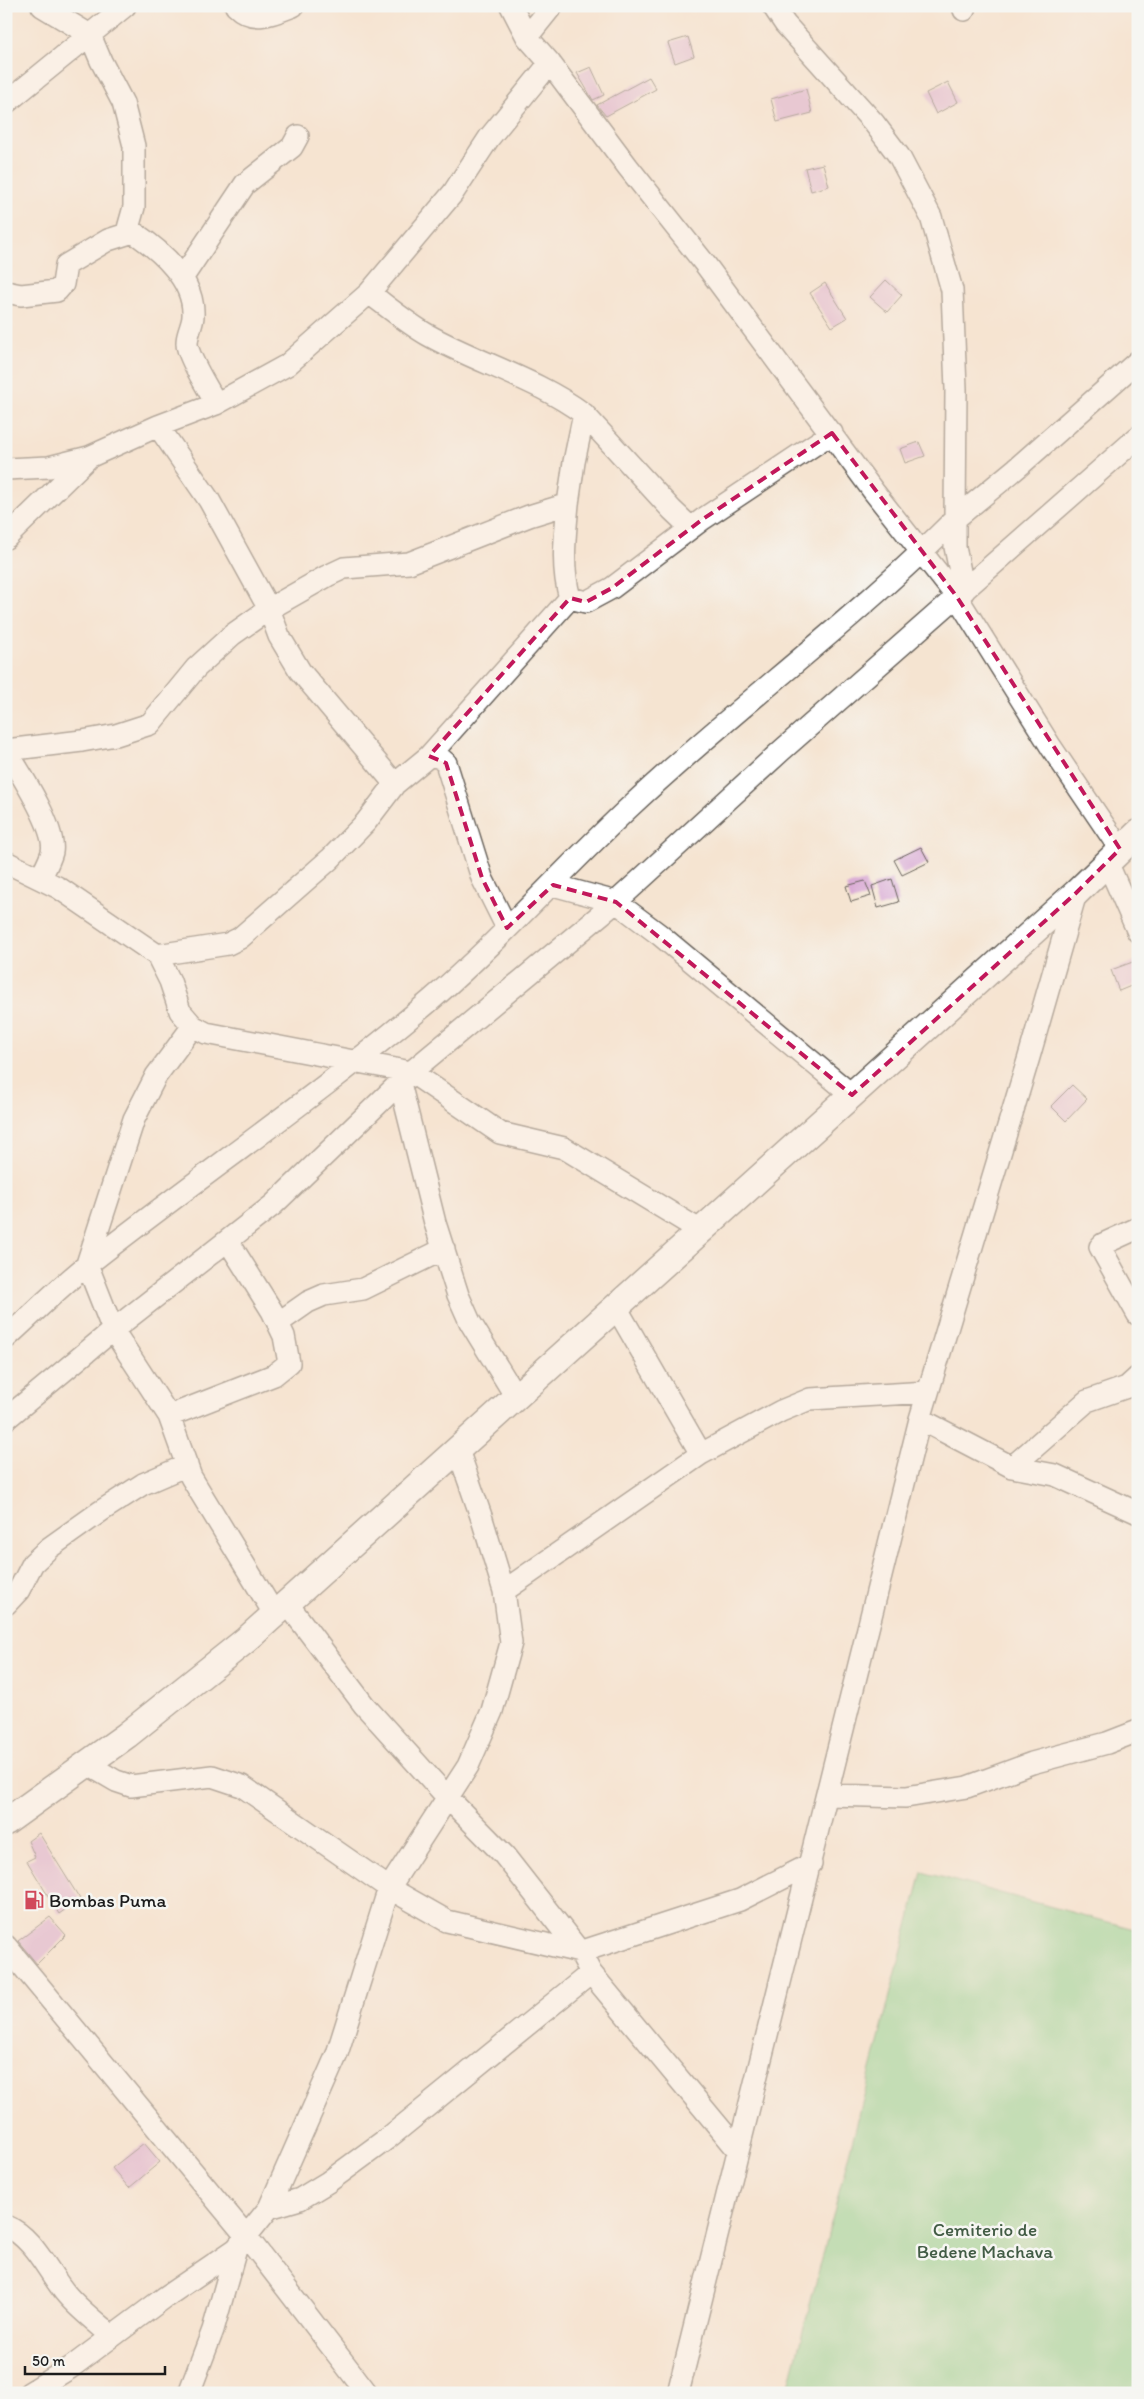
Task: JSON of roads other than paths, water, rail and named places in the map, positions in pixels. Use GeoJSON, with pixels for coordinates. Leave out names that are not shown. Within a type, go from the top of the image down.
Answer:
{"type":"FeatureCollection","features":[{"type":"Feature","properties":{"kind":"main road"},"geometry":{"type":"LineString","coordinates":[[6,1822],[135,1729],[281,1609],[1076,893],[1121,848]]}},
{"type":"Feature","properties":{"kind":"street"},"geometry":{"type":"LineString","coordinates":[[42,6],[90,35],[101,62],[123,103],[134,146],[134,207],[127,232]]}},
{"type":"Feature","properties":{"kind":"street"},"geometry":{"type":"LineString","coordinates":[[6,103],[125,6]]}},
{"type":"Feature","properties":{"kind":"street"},"geometry":{"type":"LineString","coordinates":[[236,6],[249,15],[269,16],[293,6]]}},
{"type":"Feature","properties":{"kind":"street"},"geometry":{"type":"LineString","coordinates":[[511,6],[527,37],[550,63],[752,325],[921,553],[961,594],[1050,747],[1121,848],[1138,932]]}},
{"type":"Feature","properties":{"kind":"street"},"geometry":{"type":"LineString","coordinates":[[527,37],[552,6]]}},
{"type":"Feature","properties":{"kind":"street"},"geometry":{"type":"LineString","coordinates":[[773,6],[786,24],[874,123],[899,156],[931,217],[952,290],[956,389],[955,547],[961,594]]}},
{"type":"Feature","properties":{"kind":"street"},"geometry":{"type":"LineString","coordinates":[[6,469],[49,466],[89,457],[158,426],[216,404],[287,365],[369,293],[453,193],[489,138],[550,63]]}},
{"type":"Feature","properties":{"kind":"street"},"geometry":{"type":"LineString","coordinates":[[183,277],[245,184],[292,147],[298,136]]}},
{"type":"Feature","properties":{"kind":"street"},"geometry":{"type":"LineString","coordinates":[[6,292],[21,295],[57,291],[63,284],[66,265],[93,248],[127,232],[133,232],[141,237],[183,277],[194,306],[187,348],[216,404]]}},
{"type":"Feature","properties":{"kind":"street"},"geometry":{"type":"LineString","coordinates":[[369,293],[427,334],[536,385],[584,414],[672,510],[691,528]]}},
{"type":"Feature","properties":{"kind":"street"},"geometry":{"type":"LineString","coordinates":[[6,1338],[88,1264],[355,1061],[432,1000],[553,885],[634,803],[921,553],[955,519],[1018,467],[1138,361]]}},
{"type":"Feature","properties":{"kind":"street"},"geometry":{"type":"LineString","coordinates":[[570,598],[566,584],[563,555],[574,462],[584,414]]}},
{"type":"Feature","properties":{"kind":"street"},"geometry":{"type":"LineString","coordinates":[[158,426],[209,500],[269,609],[279,636],[300,671],[396,784]]}},
{"type":"Feature","properties":{"kind":"street"},"geometry":{"type":"LineString","coordinates":[[570,598],[586,602],[604,593],[691,528],[832,434]]}},
{"type":"Feature","properties":{"kind":"street"},"geometry":{"type":"LineString","coordinates":[[6,1420],[114,1330],[273,1204],[406,1078],[616,902],[781,751],[1138,437]]}},
{"type":"Feature","properties":{"kind":"street"},"geometry":{"type":"LineString","coordinates":[[6,538],[89,457]]}},
{"type":"Feature","properties":{"kind":"street"},"geometry":{"type":"LineString","coordinates":[[41,877],[52,851],[52,841],[44,816],[6,750],[91,739],[130,731],[150,724],[196,668],[232,635],[269,609],[327,576],[344,568],[409,563],[529,516],[568,504]]}},
{"type":"Feature","properties":{"kind":"street"},"geometry":{"type":"LineString","coordinates":[[157,955],[228,944],[240,938],[330,859],[366,822],[396,784],[429,756],[570,598]]}},
{"type":"Feature","properties":{"kind":"street"},"geometry":{"type":"LineString","coordinates":[[429,756],[439,757],[446,763],[482,878],[507,928]]}},
{"type":"Feature","properties":{"kind":"street"},"geometry":{"type":"LineString","coordinates":[[6,862],[41,877],[157,955],[170,981],[180,1011],[193,1026],[206,1033],[355,1061],[406,1078],[500,1133],[564,1148],[701,1231]]}},
{"type":"Feature","properties":{"kind":"street"},"geometry":{"type":"LineString","coordinates":[[553,885],[616,902],[660,935],[852,1095]]}},
{"type":"Feature","properties":{"kind":"street"},"geometry":{"type":"LineString","coordinates":[[678,2393],[920,1419],[1030,1057],[1076,893]]}},
{"type":"Feature","properties":{"kind":"street"},"geometry":{"type":"LineString","coordinates":[[193,1026],[156,1076],[134,1119],[88,1264],[114,1330],[169,1416],[191,1477],[281,1609],[448,1798],[504,1855],[580,1952],[591,1973],[738,2150]]}},
{"type":"Feature","properties":{"kind":"street"},"geometry":{"type":"LineString","coordinates":[[406,1078],[444,1249],[470,1322],[516,1397]]}},
{"type":"Feature","properties":{"kind":"street"},"geometry":{"type":"LineString","coordinates":[[1138,1228],[1100,1247],[1138,1315]]}},
{"type":"Feature","properties":{"kind":"street"},"geometry":{"type":"LineString","coordinates":[[169,1416],[274,1375],[289,1363],[284,1336],[278,1323],[228,1241]]}},
{"type":"Feature","properties":{"kind":"street"},"geometry":{"type":"LineString","coordinates":[[278,1323],[308,1302],[324,1295],[363,1289],[444,1249]]}},
{"type":"Feature","properties":{"kind":"street"},"geometry":{"type":"LineString","coordinates":[[616,1307],[701,1454]]}},
{"type":"Feature","properties":{"kind":"street"},"geometry":{"type":"LineString","coordinates":[[1012,1467],[1087,1401],[1126,1387],[1138,1377]]}},
{"type":"Feature","properties":{"kind":"street"},"geometry":{"type":"LineString","coordinates":[[504,1591],[701,1454],[781,1411],[810,1399],[928,1392]]}},
{"type":"Feature","properties":{"kind":"street"},"geometry":{"type":"LineString","coordinates":[[920,1419],[1012,1467],[1055,1475],[1138,1513]]}},
{"type":"Feature","properties":{"kind":"street"},"geometry":{"type":"LineString","coordinates":[[30,2393],[70,2368],[242,2243],[269,2208],[337,2054],[389,1888],[468,1766],[492,1710],[511,1644],[504,1591],[458,1450]]}},
{"type":"Feature","properties":{"kind":"street"},"geometry":{"type":"LineString","coordinates":[[6,1604],[19,1590],[33,1563],[49,1548],[142,1484],[187,1465]]}},
{"type":"Feature","properties":{"kind":"street"},"geometry":{"type":"LineString","coordinates":[[828,1795],[906,1797],[966,1787],[1032,1763],[1108,1743],[1138,1731]]}},
{"type":"Feature","properties":{"kind":"street"},"geometry":{"type":"LineString","coordinates":[[87,1764],[116,1781],[132,1786],[212,1776],[242,1786],[389,1888],[447,1921],[580,1952],[740,1900],[810,1864]]}},
{"type":"Feature","properties":{"kind":"street"},"geometry":{"type":"LineString","coordinates":[[6,1946],[242,2243],[367,2393]]}},
{"type":"Feature","properties":{"kind":"street"},"geometry":{"type":"LineString","coordinates":[[269,2208],[300,2200],[336,2177],[388,2138],[591,1973]]}},
{"type":"Feature","properties":{"kind":"street"},"geometry":{"type":"LineString","coordinates":[[6,2226],[15,2230],[24,2238],[67,2295],[112,2336]]}},
{"type":"Feature","properties":{"kind":"street"},"geometry":{"type":"LineString","coordinates":[[188,2393],[213,2330],[242,2243]]}},
{"type":"Feature","properties":{"kind":"place","name":"Bombas Puma"},"geometry":{"type":"Point","coordinates":[34,1900]}},
{"type":"Feature","properties":{"kind":"park label","name":"Cemiterio de Bedene Machava"},"geometry":{"type":"Point","coordinates":[985,2240]}}]}
